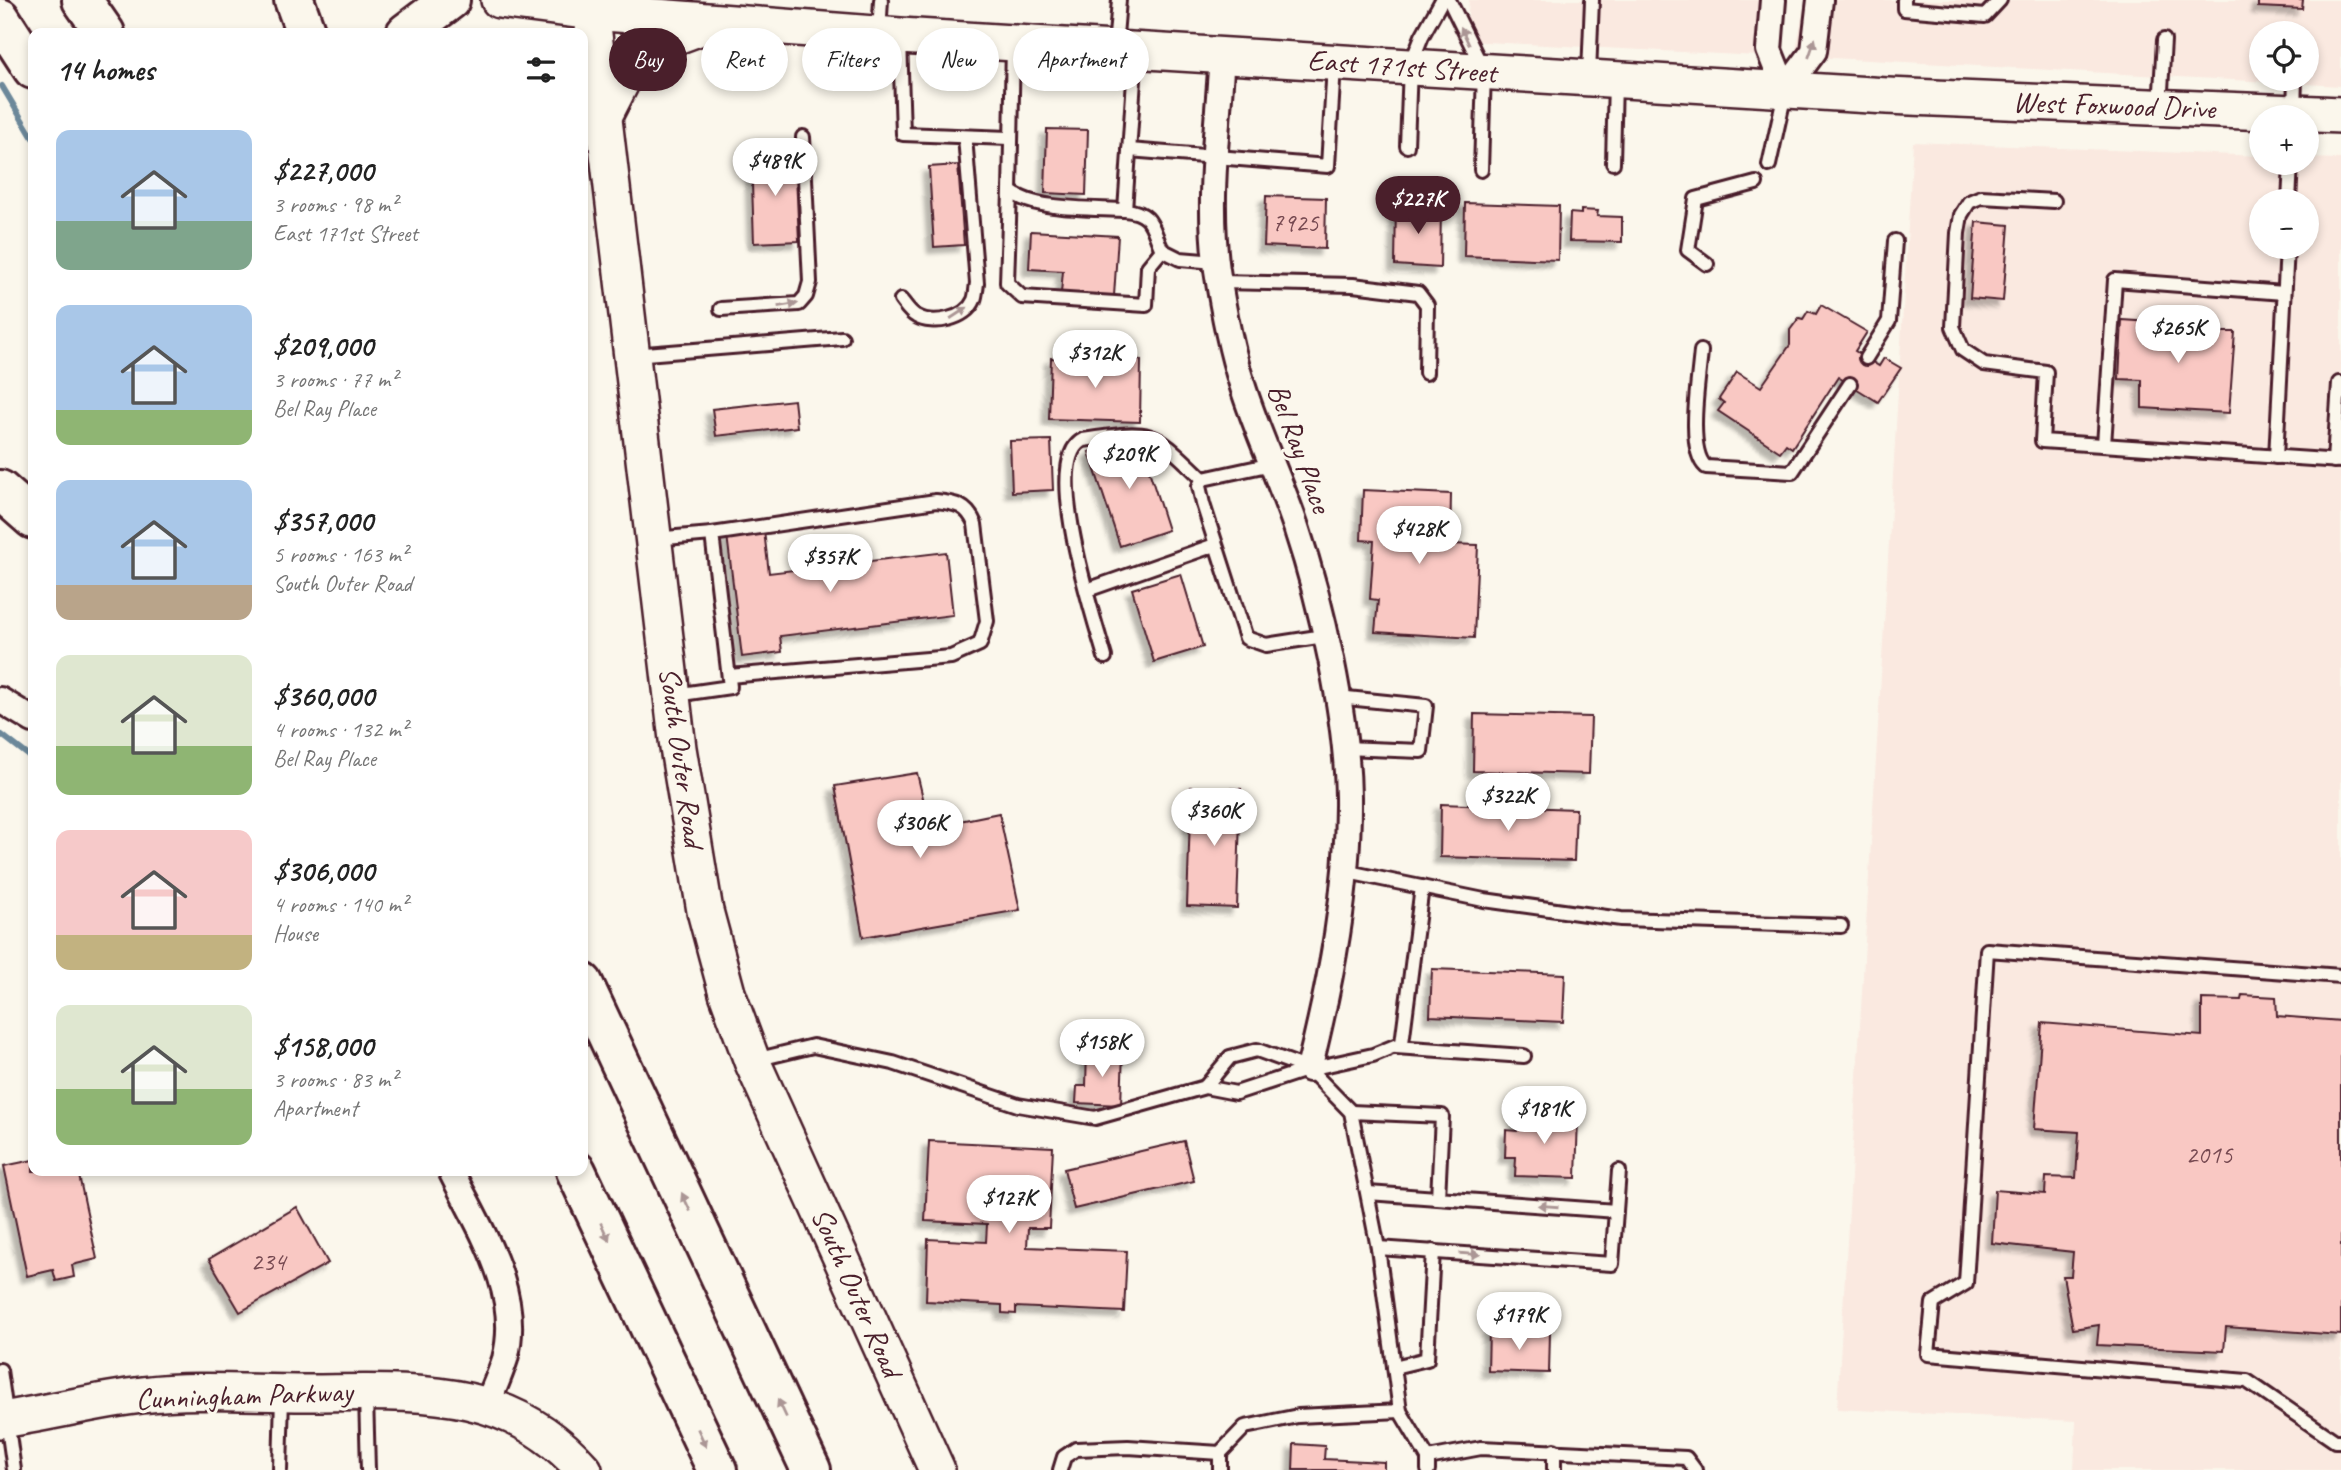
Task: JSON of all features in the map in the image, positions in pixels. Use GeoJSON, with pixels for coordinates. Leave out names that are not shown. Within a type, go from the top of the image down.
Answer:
{"type":"FeatureCollection","features":[{"type":"Feature","properties":{"kind":"highway"},"geometry":{"type":"LineString","coordinates":[[82,0],[102,28]]}},
{"type":"Feature","properties":{"kind":"highway"},"geometry":{"type":"LineString","coordinates":[[294,0],[304,28]]}},
{"type":"Feature","properties":{"kind":"highway"},"geometry":{"type":"LineString","coordinates":[[413,28],[450,0]]}},
{"type":"Feature","properties":{"kind":"highway"},"geometry":{"type":"LineString","coordinates":[[0,18],[28,61]]}},
{"type":"Feature","properties":{"kind":"highway"},"geometry":{"type":"LineString","coordinates":[[0,490],[28,515]]}},
{"type":"Feature","properties":{"kind":"highway"},"geometry":{"type":"LineString","coordinates":[[588,990],[811,1470]]}},
{"type":"Feature","properties":{"kind":"highway"},"geometry":{"type":"LineString","coordinates":[[578,1176],[717,1470]]}},
{"type":"Feature","properties":{"kind":"street","name":"East 171st Street"},"geometry":{"type":"LineString","coordinates":[[499,0],[591,6],[716,22],[887,23],[1013,42]]}},
{"type":"Feature","properties":{"kind":"street"},"geometry":{"type":"LineString","coordinates":[[1773,0],[1769,50],[1785,90]]}},
{"type":"Feature","properties":{"kind":"street"},"geometry":{"type":"LineString","coordinates":[[1785,90],[1814,51],[1820,0]]}},
{"type":"Feature","properties":{"kind":"street","name":"South Outer Road"},"geometry":{"type":"LineString","coordinates":[[591,6],[672,695],[705,911],[727,993],[752,1061],[937,1470]]}},
{"type":"Feature","properties":{"kind":"street"},"geometry":{"type":"LineString","coordinates":[[604,116],[626,71],[663,41],[716,22]]}},
{"type":"Feature","properties":{"kind":"street","name":"East 171st Street"},"geometry":{"type":"LineString","coordinates":[[1149,50],[1887,96]]}},
{"type":"Feature","properties":{"kind":"street","name":"Bel Ray Place"},"geometry":{"type":"LineString","coordinates":[[1222,54],[1213,158],[1218,272],[1228,332],[1242,385],[1313,582],[1337,697],[1344,748],[1348,797],[1343,871],[1328,993],[1309,1069]]}},
{"type":"Feature","properties":{"kind":"street","name":"West Foxwood Drive"},"geometry":{"type":"LineString","coordinates":[[1887,96],[2249,112]]}},
{"type":"Feature","properties":{"kind":"street","name":"West Foxwood Drive"},"geometry":{"type":"LineString","coordinates":[[2319,115],[2341,115]]}},
{"type":"Feature","properties":{"kind":"street"},"geometry":{"type":"LineString","coordinates":[[0,700],[28,717]]}},
{"type":"Feature","properties":{"kind":"street"},"geometry":{"type":"LineString","coordinates":[[453,1176],[500,1273],[508,1303],[505,1358],[488,1405]]}},
{"type":"Feature","properties":{"kind":"street","name":"Cunningham Parkway"},"geometry":{"type":"LineString","coordinates":[[4,1419],[144,1395],[366,1392],[452,1395],[488,1405],[534,1428],[570,1454],[584,1470]]}},
{"type":"Feature","properties":{"kind":"lane"},"geometry":{"type":"LineString","coordinates":[[1119,0],[1123,28]]}},
{"type":"Feature","properties":{"kind":"lane"},"geometry":{"type":"LineString","coordinates":[[1407,146],[1410,66],[1422,36],[1442,0]]}},
{"type":"Feature","properties":{"kind":"lane"},"geometry":{"type":"LineString","coordinates":[[1449,0],[1484,71],[1481,170]]}},
{"type":"Feature","properties":{"kind":"lane"},"geometry":{"type":"LineString","coordinates":[[1592,0],[1613,163]]}},
{"type":"Feature","properties":{"kind":"lane"},"geometry":{"type":"LineString","coordinates":[[1904,0],[1904,9],[1985,16],[2000,0]]}},
{"type":"Feature","properties":{"kind":"lane"},"geometry":{"type":"LineString","coordinates":[[887,23],[903,135],[1009,138]]}},
{"type":"Feature","properties":{"kind":"lane"},"geometry":{"type":"LineString","coordinates":[[2160,107],[2164,40]]}},
{"type":"Feature","properties":{"kind":"lane"},"geometry":{"type":"LineString","coordinates":[[1013,61],[1007,283],[1022,297],[1146,305],[1148,267],[1162,250]]}},
{"type":"Feature","properties":{"kind":"lane"},"geometry":{"type":"LineString","coordinates":[[1129,150],[1328,166],[1334,61]]}},
{"type":"Feature","properties":{"kind":"lane"},"geometry":{"type":"LineString","coordinates":[[1769,165],[1785,90]]}},
{"type":"Feature","properties":{"kind":"lane"},"geometry":{"type":"LineString","coordinates":[[1125,210],[1129,150],[1127,91]]}},
{"type":"Feature","properties":{"kind":"lane"},"geometry":{"type":"LineString","coordinates":[[721,309],[799,304],[806,296],[810,282],[803,137]]}},
{"type":"Feature","properties":{"kind":"lane"},"geometry":{"type":"LineString","coordinates":[[901,300],[915,316],[930,320],[947,320],[962,313],[974,302],[977,284],[965,137]]}},
{"type":"Feature","properties":{"kind":"lane"},"geometry":{"type":"LineString","coordinates":[[1707,264],[1688,250],[1696,199],[1756,183]]}},
{"type":"Feature","properties":{"kind":"lane"},"geometry":{"type":"LineString","coordinates":[[1010,191],[1019,199],[1034,203],[1141,212],[1149,218],[1162,250],[1218,272],[1418,293],[1427,305],[1426,373]]}},
{"type":"Feature","properties":{"kind":"lane"},"geometry":{"type":"LineString","coordinates":[[2054,201],[1981,197],[1969,202],[1961,215],[1958,233],[1953,327],[1963,350],[1984,364],[2046,372],[2042,441],[2338,461],[2339,383]]}},
{"type":"Feature","properties":{"kind":"lane"},"geometry":{"type":"LineString","coordinates":[[1866,358],[1889,321],[1895,241]]}},
{"type":"Feature","properties":{"kind":"lane"},"geometry":{"type":"LineString","coordinates":[[2276,457],[2286,259]]}},
{"type":"Feature","properties":{"kind":"lane"},"geometry":{"type":"LineString","coordinates":[[2104,445],[2115,280],[2284,293]]}},
{"type":"Feature","properties":{"kind":"lane"},"geometry":{"type":"LineString","coordinates":[[632,355],[842,338]]}},
{"type":"Feature","properties":{"kind":"lane"},"geometry":{"type":"LineString","coordinates":[[1701,351],[1695,442],[1698,460],[1706,467],[1791,472],[1850,384]]}},
{"type":"Feature","properties":{"kind":"lane"},"geometry":{"type":"LineString","coordinates":[[1105,657],[1076,550],[1066,473],[1070,458],[1079,442],[1142,433],[1163,441],[1203,479]]}},
{"type":"Feature","properties":{"kind":"lane"},"geometry":{"type":"LineString","coordinates":[[1272,464],[1203,479],[1199,486],[1200,492],[1215,545],[1247,638],[1266,645],[1324,636]]}},
{"type":"Feature","properties":{"kind":"lane"},"geometry":{"type":"LineString","coordinates":[[654,539],[712,534],[936,501],[958,503],[970,511],[975,524],[987,621],[980,644],[951,657],[729,676]]}},
{"type":"Feature","properties":{"kind":"lane"},"geometry":{"type":"LineString","coordinates":[[672,695],[730,687],[712,534]]}},
{"type":"Feature","properties":{"kind":"lane"},"geometry":{"type":"LineString","coordinates":[[1087,590],[1215,545]]}},
{"type":"Feature","properties":{"kind":"lane"},"geometry":{"type":"LineString","coordinates":[[1337,697],[1426,706],[1421,751],[1344,748]]}},
{"type":"Feature","properties":{"kind":"lane"},"geometry":{"type":"LineString","coordinates":[[1343,871],[1484,900],[1622,919],[1841,926]]}},
{"type":"Feature","properties":{"kind":"lane"},"geometry":{"type":"LineString","coordinates":[[1396,1047],[1404,1038],[1422,887]]}},
{"type":"Feature","properties":{"kind":"lane"},"geometry":{"type":"LineString","coordinates":[[2341,976],[1987,950],[1966,1283],[1933,1303],[1928,1354],[2247,1381],[2335,1441],[2341,1441]]}},
{"type":"Feature","properties":{"kind":"lane"},"geometry":{"type":"LineString","coordinates":[[752,1061],[813,1046],[893,1063],[1018,1105],[1095,1118],[1205,1087],[1236,1093],[1309,1069],[1396,1047],[1524,1056]]}},
{"type":"Feature","properties":{"kind":"lane"},"geometry":{"type":"LineString","coordinates":[[1205,1087],[1230,1058],[1257,1050],[1309,1069],[1351,1112],[1378,1248],[1400,1411],[1428,1464],[1481,1448],[1686,1458],[1695,1470]]}},
{"type":"Feature","properties":{"kind":"lane"},"geometry":{"type":"LineString","coordinates":[[1351,1112],[1442,1116],[1438,1198]]}},
{"type":"Feature","properties":{"kind":"lane"},"geometry":{"type":"LineString","coordinates":[[1378,1248],[1612,1264],[1619,1171]]}},
{"type":"Feature","properties":{"kind":"lane"},"geometry":{"type":"LineString","coordinates":[[1368,1193],[1616,1212]]}},
{"type":"Feature","properties":{"kind":"lane"},"geometry":{"type":"LineString","coordinates":[[1394,1367],[1427,1359],[1433,1251]]}},
{"type":"Feature","properties":{"kind":"lane"},"geometry":{"type":"LineString","coordinates":[[0,1370],[4,1419],[14,1470]]}},
{"type":"Feature","properties":{"kind":"lane"},"geometry":{"type":"LineString","coordinates":[[280,1470],[282,1392]]}},
{"type":"Feature","properties":{"kind":"lane"},"geometry":{"type":"LineString","coordinates":[[366,1392],[368,1470]]}},
{"type":"Feature","properties":{"kind":"lane"},"geometry":{"type":"LineString","coordinates":[[1220,1470],[1220,1453],[1245,1427],[1298,1416],[1400,1411]]}},
{"type":"Feature","properties":{"kind":"lane"},"geometry":{"type":"LineString","coordinates":[[1060,1470],[1064,1457],[1076,1449],[1128,1447],[1220,1453]]}},
{"type":"Feature","properties":{"kind":"lane"},"geometry":{"type":"LineString","coordinates":[[1554,1450],[1554,1470]]}},
{"type":"Feature","properties":{"kind":"shaded area"},"geometry":{"type":"Polygon","coordinates":[[[1469,0],[1766,0],[1759,56],[1466,41],[1469,0]]]}},
{"type":"Feature","properties":{"kind":"shaded area"},"geometry":{"type":"Polygon","coordinates":[[[1805,0],[2341,0],[2341,86],[2319,85],[2319,21],[2249,21],[2249,81],[1795,56],[1805,0]]]}},
{"type":"Feature","properties":{"kind":"shaded area"},"geometry":{"type":"Polygon","coordinates":[[[1913,142],[2249,156],[2249,175],[2319,175],[2319,158],[2341,159],[2341,1470],[2074,1470],[2076,1421],[1837,1409],[1913,142]]]}},
{"type":"Feature","properties":{"kind":"building"},"geometry":{"type":"Polygon","coordinates":[[[2258,0],[2303,0],[2302,9],[2258,7],[2258,0]]]}},
{"type":"Feature","properties":{"kind":"building"},"geometry":{"type":"Polygon","coordinates":[[[1047,129],[1088,130],[1086,195],[1045,193],[1047,129]]]}},
{"type":"Feature","properties":{"kind":"building"},"geometry":{"type":"Polygon","coordinates":[[[795,153],[799,241],[754,243],[751,154],[795,153]]]}},
{"type":"Feature","properties":{"kind":"building"},"geometry":{"type":"Polygon","coordinates":[[[958,165],[964,245],[934,247],[929,167],[958,165]]]}},
{"type":"Feature","properties":{"kind":"building"},"geometry":{"type":"Polygon","coordinates":[[[1266,196],[1326,198],[1325,249],[1264,246],[1266,196]]]}},
{"type":"Feature","properties":{"kind":"building"},"geometry":{"type":"Polygon","coordinates":[[[1465,203],[1559,206],[1558,260],[1464,256],[1465,203]]]}},
{"type":"Feature","properties":{"kind":"building"},"geometry":{"type":"Polygon","coordinates":[[[1396,204],[1441,208],[1440,268],[1395,265],[1396,204]]]}},
{"type":"Feature","properties":{"kind":"building"},"geometry":{"type":"Polygon","coordinates":[[[1581,210],[1598,211],[1597,216],[1622,217],[1622,242],[1569,241],[1570,213],[1581,214],[1581,210]]]}},
{"type":"Feature","properties":{"kind":"building"},"geometry":{"type":"Polygon","coordinates":[[[1976,222],[2009,225],[2003,301],[1970,298],[1976,222]]]}},
{"type":"Feature","properties":{"kind":"building"},"geometry":{"type":"Polygon","coordinates":[[[1031,231],[1118,236],[1114,296],[1061,293],[1063,271],[1029,269],[1031,231]]]}},
{"type":"Feature","properties":{"kind":"building"},"geometry":{"type":"Polygon","coordinates":[[[1821,305],[1867,332],[1855,351],[1879,366],[1884,358],[1901,368],[1878,402],[1838,377],[1792,448],[1786,444],[1780,452],[1718,411],[1724,403],[1719,399],[1737,372],[1761,387],[1790,345],[1790,330],[1808,311],[1816,314],[1821,305]]]}},
{"type":"Feature","properties":{"kind":"building"},"geometry":{"type":"Polygon","coordinates":[[[2122,320],[2196,325],[2196,328],[2211,329],[2211,332],[2235,332],[2229,413],[2142,408],[2142,380],[2119,379],[2122,320]]]}},
{"type":"Feature","properties":{"kind":"building"},"geometry":{"type":"Polygon","coordinates":[[[1051,358],[1141,360],[1140,422],[1049,419],[1051,358]]]}},
{"type":"Feature","properties":{"kind":"building"},"geometry":{"type":"Polygon","coordinates":[[[794,400],[797,427],[716,436],[712,409],[794,400]]]}},
{"type":"Feature","properties":{"kind":"building"},"geometry":{"type":"Polygon","coordinates":[[[1138,436],[1168,530],[1120,546],[1089,452],[1138,436]]]}},
{"type":"Feature","properties":{"kind":"building"},"geometry":{"type":"Polygon","coordinates":[[[1051,440],[1053,490],[1012,492],[1010,441],[1051,440]]]}},
{"type":"Feature","properties":{"kind":"building"},"geometry":{"type":"Polygon","coordinates":[[[1363,490],[1451,494],[1450,544],[1478,545],[1474,638],[1375,632],[1378,600],[1370,599],[1374,541],[1361,540],[1363,490]]]}},
{"type":"Feature","properties":{"kind":"building"},"geometry":{"type":"Polygon","coordinates":[[[764,531],[769,573],[946,552],[953,615],[780,636],[782,652],[742,657],[727,535],[764,531]]]}},
{"type":"Feature","properties":{"kind":"building"},"geometry":{"type":"Polygon","coordinates":[[[1181,574],[1203,647],[1154,662],[1132,589],[1181,574]]]}},
{"type":"Feature","properties":{"kind":"building"},"geometry":{"type":"Polygon","coordinates":[[[1474,714],[1591,717],[1589,774],[1473,771],[1474,714]]]}},
{"type":"Feature","properties":{"kind":"building"},"geometry":{"type":"Polygon","coordinates":[[[917,773],[930,827],[999,813],[1020,910],[863,937],[835,786],[917,773]]]}},
{"type":"Feature","properties":{"kind":"building"},"geometry":{"type":"Polygon","coordinates":[[[1191,787],[1241,789],[1237,908],[1187,906],[1191,787]]]}},
{"type":"Feature","properties":{"kind":"building"},"geometry":{"type":"Polygon","coordinates":[[[1441,804],[1576,809],[1574,861],[1440,857],[1441,804]]]}},
{"type":"Feature","properties":{"kind":"building"},"geometry":{"type":"Polygon","coordinates":[[[1432,969],[1565,974],[1563,1022],[1430,1016],[1432,969]]]}},
{"type":"Feature","properties":{"kind":"building"},"geometry":{"type":"Polygon","coordinates":[[[2242,995],[2276,997],[2277,1016],[2341,1021],[2341,1335],[2226,1327],[2224,1351],[2097,1345],[2099,1325],[2073,1329],[2063,1276],[2071,1276],[2073,1252],[1992,1243],[1995,1190],[2045,1194],[2046,1177],[2076,1178],[2079,1132],[2034,1129],[2042,1023],[2202,1036],[2202,999],[2241,1000],[2242,995]]]}},
{"type":"Feature","properties":{"kind":"building"},"geometry":{"type":"Polygon","coordinates":[[[1087,1050],[1123,1052],[1121,1105],[1076,1103],[1077,1086],[1086,1086],[1087,1050]]]}},
{"type":"Feature","properties":{"kind":"building"},"geometry":{"type":"Polygon","coordinates":[[[1518,1115],[1578,1117],[1576,1178],[1515,1176],[1516,1157],[1505,1157],[1506,1130],[1517,1131],[1518,1115]]]}},
{"type":"Feature","properties":{"kind":"building"},"geometry":{"type":"Polygon","coordinates":[[[929,1141],[1053,1147],[1049,1228],[1028,1228],[1027,1247],[1127,1251],[1124,1312],[1016,1307],[1016,1314],[1002,1313],[1002,1305],[926,1301],[928,1239],[986,1242],[987,1224],[925,1221],[929,1141]]]}},
{"type":"Feature","properties":{"kind":"building"},"geometry":{"type":"Polygon","coordinates":[[[1184,1141],[1194,1181],[1074,1209],[1064,1169],[1184,1141]]]}},
{"type":"Feature","properties":{"kind":"building"},"geometry":{"type":"Polygon","coordinates":[[[28,1161],[28,1176],[79,1176],[97,1259],[72,1265],[74,1277],[56,1281],[53,1270],[27,1276],[4,1166],[28,1161]]]}},
{"type":"Feature","properties":{"kind":"building"},"geometry":{"type":"Polygon","coordinates":[[[297,1207],[328,1263],[240,1312],[209,1259],[297,1207]]]}},
{"type":"Feature","properties":{"kind":"building"},"geometry":{"type":"Polygon","coordinates":[[[1489,1330],[1550,1332],[1549,1373],[1488,1371],[1489,1330]]]}},
{"type":"Feature","properties":{"kind":"building"},"geometry":{"type":"Polygon","coordinates":[[[1294,1444],[1325,1446],[1324,1459],[1384,1462],[1384,1470],[1293,1470],[1294,1444]]]}},
{"type":"Feature","properties":{"kind":"waterway"},"geometry":{"type":"LineString","coordinates":[[2,86],[28,130]]}},
{"type":"Feature","properties":{"kind":"waterway"},"geometry":{"type":"LineString","coordinates":[[2,735],[28,755]]}}]}
